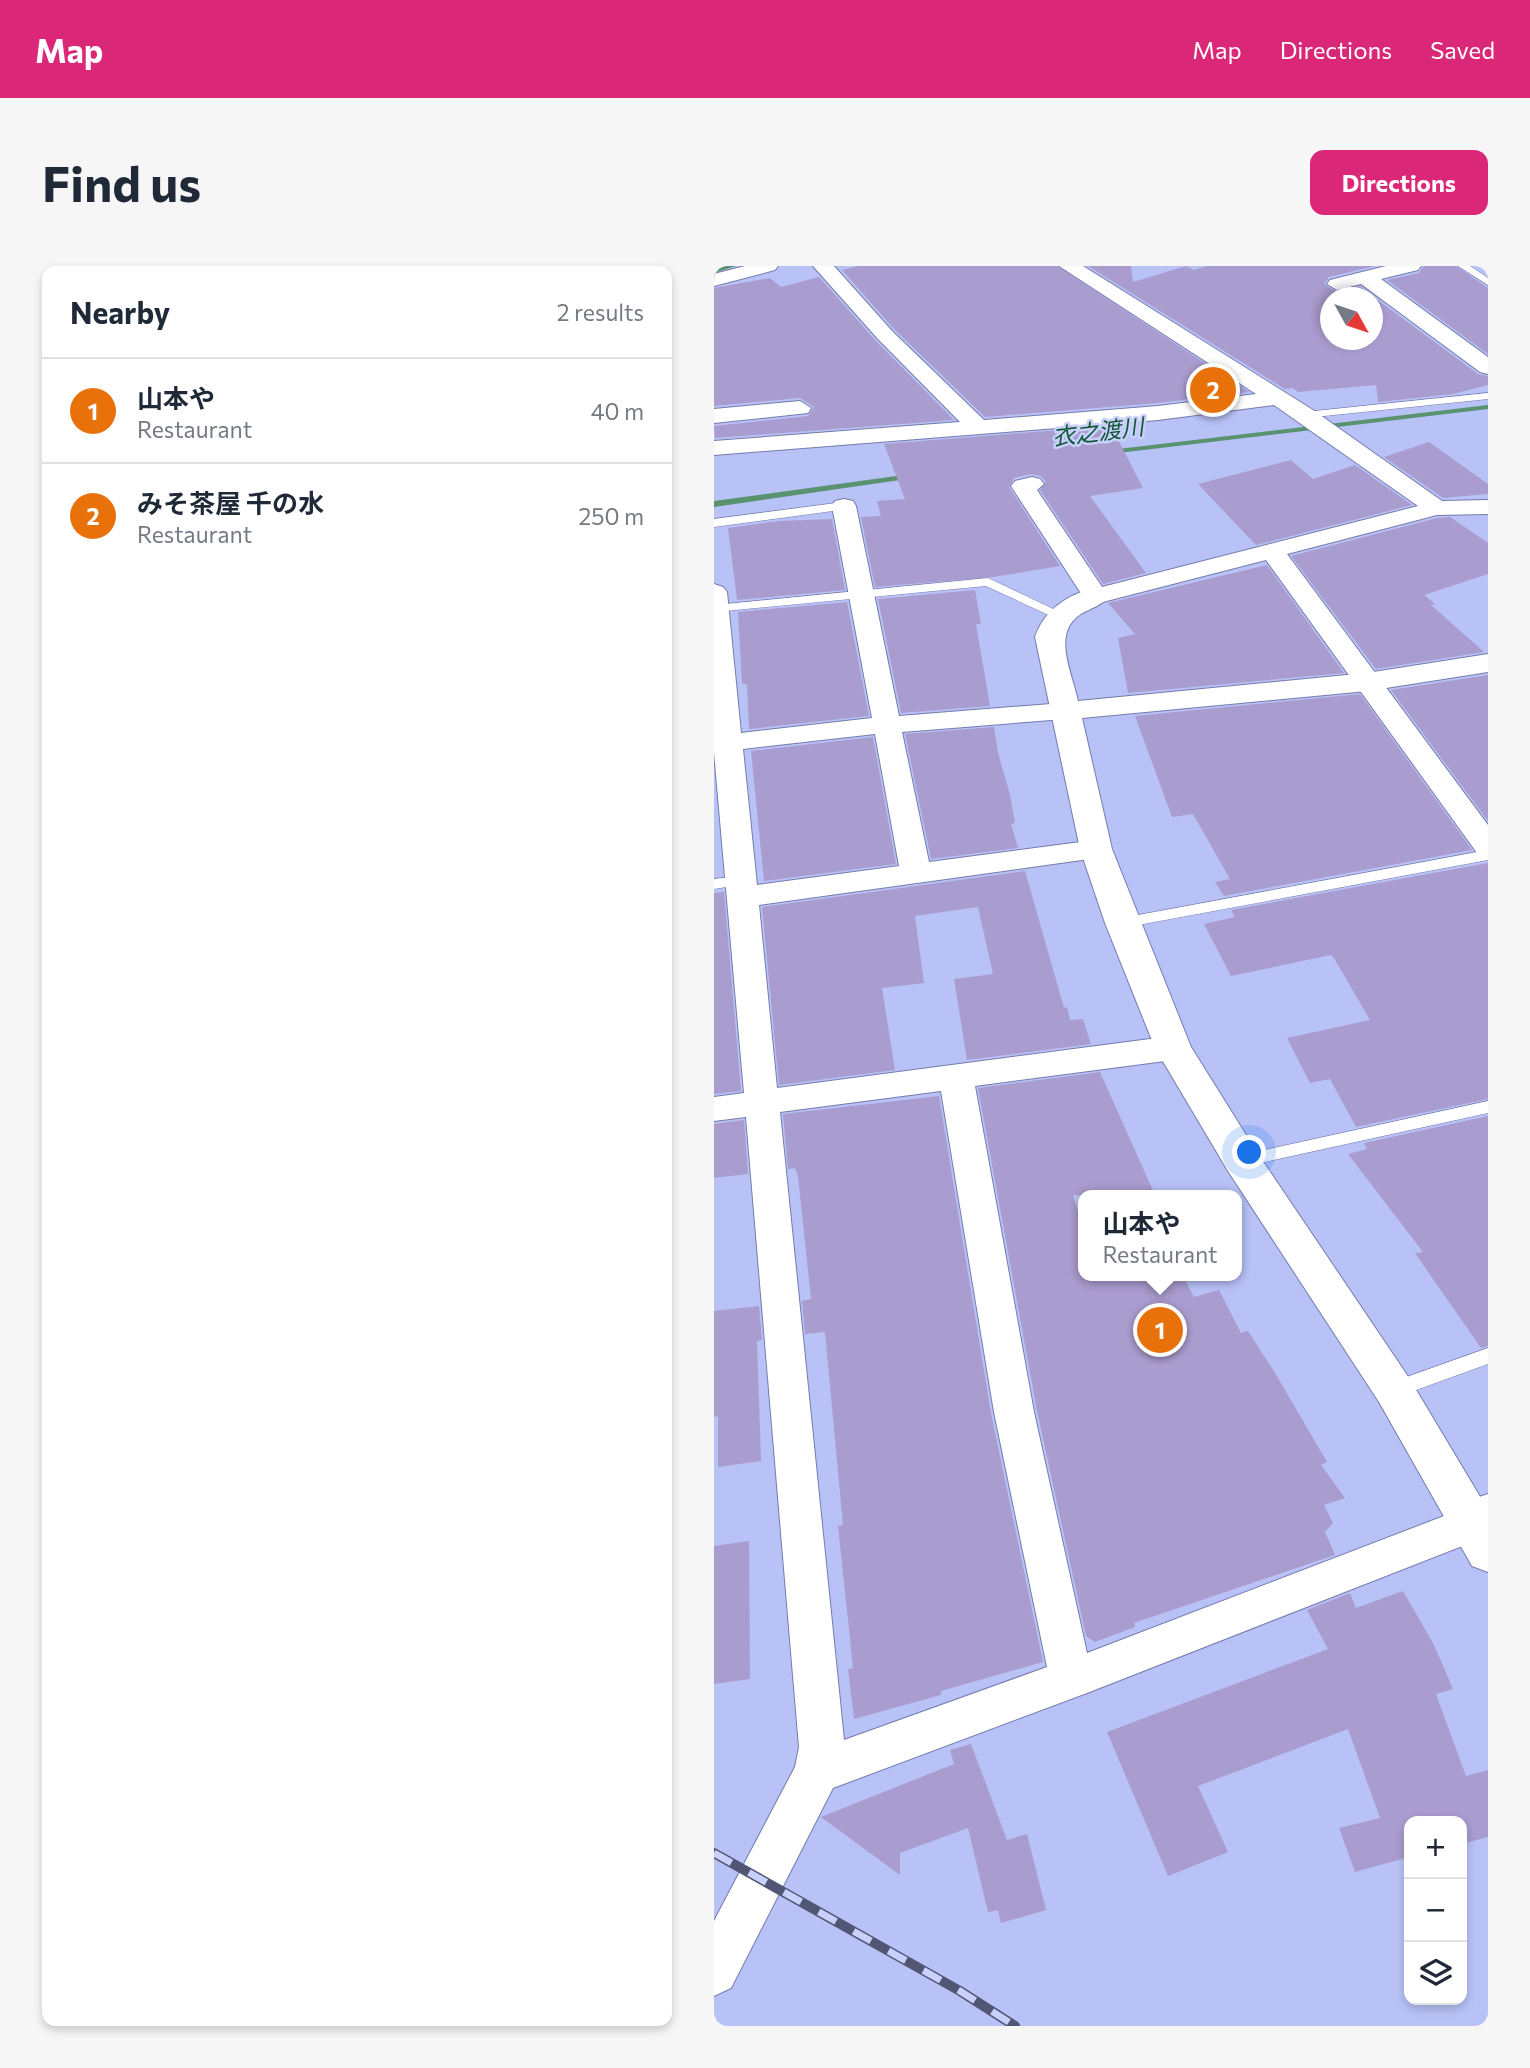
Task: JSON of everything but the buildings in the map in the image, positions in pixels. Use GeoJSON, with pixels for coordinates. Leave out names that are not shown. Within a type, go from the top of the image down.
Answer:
{"type":"FeatureCollection","features":[{"type":"Feature","properties":{"kind":"street"},"geometry":{"type":"LineString","coordinates":[[714,281],[768,266]]}},
{"type":"Feature","properties":{"kind":"street"},"geometry":{"type":"LineString","coordinates":[[823,266],[885,335],[976,425]]}},
{"type":"Feature","properties":{"kind":"street"},"geometry":{"type":"LineString","coordinates":[[1075,270],[1113,266]]}},
{"type":"Feature","properties":{"kind":"street"},"geometry":{"type":"LineString","coordinates":[[1337,285],[1411,266]]}},
{"type":"Feature","properties":{"kind":"street"},"geometry":{"type":"LineString","coordinates":[[1075,270],[1305,415],[1437,508]]}},
{"type":"Feature","properties":{"kind":"street"},"geometry":{"type":"LineString","coordinates":[[1366,278],[1488,367]]}},
{"type":"Feature","properties":{"kind":"street"},"geometry":{"type":"LineString","coordinates":[[714,448],[1158,412],[1277,398]]}},
{"type":"Feature","properties":{"kind":"street"},"geometry":{"type":"LineString","coordinates":[[714,416],[800,408]]}},
{"type":"Feature","properties":{"kind":"street"},"geometry":{"type":"LineString","coordinates":[[1032,484],[1023,486],[1095,596]]}},
{"type":"Feature","properties":{"kind":"street"},"geometry":{"type":"LineString","coordinates":[[844,506],[916,874]]}},
{"type":"Feature","properties":{"kind":"street"},"geometry":{"type":"LineString","coordinates":[[817,1772],[1483,1529],[1242,1161],[1173,1048],[1122,923],[1096,849],[1049,637],[1052,624],[1060,615],[1095,596],[1437,508],[1488,508]]}},
{"type":"Feature","properties":{"kind":"street"},"geometry":{"type":"LineString","coordinates":[[1272,551],[1488,846]]}},
{"type":"Feature","properties":{"kind":"street"},"geometry":{"type":"LineString","coordinates":[[714,1971],[817,1772],[822,1747],[761,1103],[732,887],[721,743],[715,603]]}},
{"type":"Feature","properties":{"kind":"street"},"geometry":{"type":"LineString","coordinates":[[721,743],[885,725],[1367,682],[1488,663]]}},
{"type":"Feature","properties":{"kind":"street"},"geometry":{"type":"LineString","coordinates":[[732,887],[916,874],[1096,849]]}},
{"type":"Feature","properties":{"kind":"street"},"geometry":{"type":"LineString","coordinates":[[714,1109],[1173,1048]]}},
{"type":"Feature","properties":{"kind":"street"},"geometry":{"type":"LineString","coordinates":[[956,1077],[1014,1412],[1071,1679]]}},
{"type":"Feature","properties":{"kind":"lane"},"geometry":{"type":"LineString","coordinates":[[1463,266],[1488,282]]}},
{"type":"Feature","properties":{"kind":"lane"},"geometry":{"type":"LineString","coordinates":[[1305,415],[1488,396]]}},
{"type":"Feature","properties":{"kind":"lane"},"geometry":{"type":"LineString","coordinates":[[714,523],[844,506]]}},
{"type":"Feature","properties":{"kind":"lane"},"geometry":{"type":"LineString","coordinates":[[715,603],[860,594],[988,582],[1060,615]]}},
{"type":"Feature","properties":{"kind":"lane"},"geometry":{"type":"LineString","coordinates":[[1122,923],[1488,855]]}},
{"type":"Feature","properties":{"kind":"lane"},"geometry":{"type":"LineString","coordinates":[[1242,1161],[1488,1107]]}},
{"type":"Feature","properties":{"kind":"lane"},"geometry":{"type":"LineString","coordinates":[[1394,1390],[1488,1356]]}},
{"type":"Feature","properties":{"kind":"waterway"},"geometry":{"type":"LineString","coordinates":[[714,271],[733,266]]}},
{"type":"Feature","properties":{"kind":"waterway","name":"衣之渡川"},"geometry":{"type":"LineString","coordinates":[[1110,452],[1488,407]]}},
{"type":"Feature","properties":{"kind":"waterway","name":"衣之渡川"},"geometry":{"type":"LineString","coordinates":[[714,504],[911,476]]}},
{"type":"Feature","properties":{"kind":"railway"},"geometry":{"type":"LineString","coordinates":[[714,1853],[960,1991],[1015,2026]]}},
{"type":"Feature","properties":{"kind":"place","name":"みそ茶屋 千の水"},"geometry":{"type":"Point","coordinates":[1213,390]}},
{"type":"Feature","properties":{"kind":"place","name":"山本や"},"geometry":{"type":"Point","coordinates":[1160,1330]}}]}
